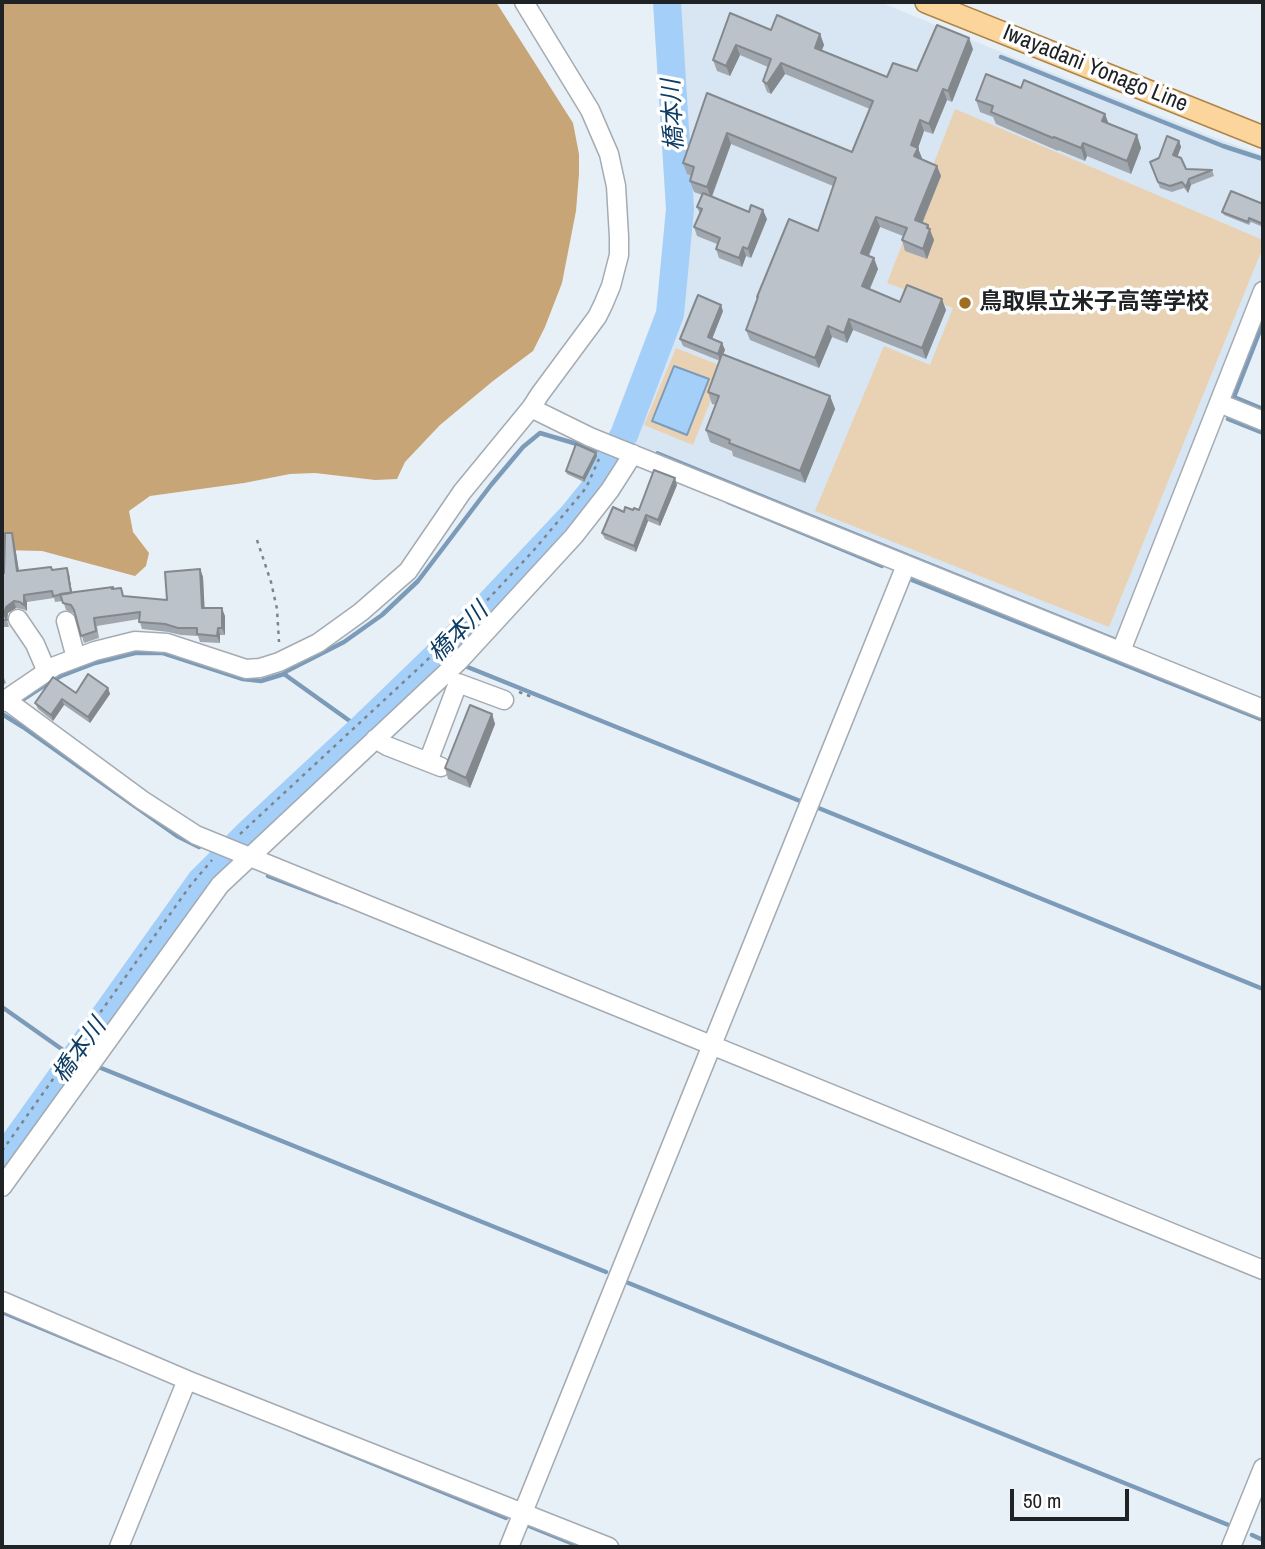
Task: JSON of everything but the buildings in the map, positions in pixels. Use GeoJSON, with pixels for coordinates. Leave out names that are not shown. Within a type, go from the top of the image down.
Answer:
{"type":"FeatureCollection","features":[{"type":"Feature","properties":{"kind":"main road","name":"Iwayadani Yonago Line"},"geometry":{"type":"LineString","coordinates":[[926,2],[1263,137]]}},
{"type":"Feature","properties":{"kind":"street"},"geometry":{"type":"LineString","coordinates":[[524,2],[590,110],[609,154],[616,186],[619,237],[619,256],[611,286],[597,317],[531,408],[462,492],[408,571],[361,612],[318,643],[280,661],[260,668],[246,669],[167,643],[135,641],[95,651],[55,666],[4,701],[142,800],[196,835],[1263,1270]]}},
{"type":"Feature","properties":{"kind":"street"},"geometry":{"type":"LineString","coordinates":[[1121,651],[1263,291]]}},
{"type":"Feature","properties":{"kind":"street"},"geometry":{"type":"LineString","coordinates":[[1219,403],[1263,421]]}},
{"type":"Feature","properties":{"kind":"street"},"geometry":{"type":"LineString","coordinates":[[531,408],[630,453],[1263,709]]}},
{"type":"Feature","properties":{"kind":"street"},"geometry":{"type":"LineString","coordinates":[[2,1187],[220,886],[460,660],[573,536],[610,490],[630,453]]}},
{"type":"Feature","properties":{"kind":"street"},"geometry":{"type":"LineString","coordinates":[[509,1547],[906,565]]}},
{"type":"Feature","properties":{"kind":"street"},"geometry":{"type":"LineString","coordinates":[[18,619],[35,644],[47,671]]}},
{"type":"Feature","properties":{"kind":"street"},"geometry":{"type":"LineString","coordinates":[[66,621],[76,658]]}},
{"type":"Feature","properties":{"kind":"street"},"geometry":{"type":"LineString","coordinates":[[375,739],[434,764],[458,682],[504,699]]}},
{"type":"Feature","properties":{"kind":"street"},"geometry":{"type":"LineString","coordinates":[[2,1301],[187,1380],[610,1547]]}},
{"type":"Feature","properties":{"kind":"street"},"geometry":{"type":"LineString","coordinates":[[118,1547],[187,1380]]}},
{"type":"Feature","properties":{"kind":"street"},"geometry":{"type":"LineString","coordinates":[[1231,1547],[1263,1468]]}},
{"type":"Feature","properties":{"kind":"path"},"geometry":{"type":"LineString","coordinates":[[2,1151],[190,886],[224,847],[479,609],[534,550],[586,488],[606,443]]}},
{"type":"Feature","properties":{"kind":"path"},"geometry":{"type":"LineString","coordinates":[[257,540],[277,609],[280,661]]}},
{"type":"Feature","properties":{"kind":"shaded area"},"geometry":{"type":"Polygon","coordinates":[[[2,2],[496,2],[573,123],[579,154],[576,211],[562,283],[533,351],[440,425],[405,462],[397,479],[375,480],[315,473],[290,474],[150,496],[129,511],[133,532],[149,553],[146,566],[135,576],[42,551],[2,550],[2,2]]]}},
{"type":"Feature","properties":{"kind":"shaded area","name":"鳥取県立米子高等学校"},"geometry":{"type":"Polygon","coordinates":[[[675,2],[880,2],[1263,155],[1263,279],[1116,643],[626,444],[675,326],[685,210],[675,2]]]}},
{"type":"Feature","properties":{"kind":"shaded area"},"geometry":{"type":"Polygon","coordinates":[[[955,109],[1263,240],[1263,247],[1109,627],[815,511],[884,346],[930,365],[953,308],[887,283],[955,109]]]}},
{"type":"Feature","properties":{"kind":"shaded area"},"geometry":{"type":"Polygon","coordinates":[[[676,348],[724,367],[693,445],[644,425],[676,348]]]}},
{"type":"Feature","properties":{"kind":"water"},"geometry":{"type":"Polygon","coordinates":[[[674,366],[709,379],[687,435],[652,421],[674,366]]]}},
{"type":"Feature","properties":{"kind":"water"},"geometry":{"type":"Polygon","coordinates":[[[657,452],[1114,638],[1112,640],[655,455],[657,452]]]}},
{"type":"Feature","properties":{"kind":"waterway","name":"橋本川"},"geometry":{"type":"LineString","coordinates":[[2,1160],[201,881],[476,618],[594,489],[624,435],[670,314],[680,209],[667,2]]}},
{"type":"Feature","properties":{"kind":"waterway"},"geometry":{"type":"LineString","coordinates":[[1001,57],[1223,146],[1263,159]]}},
{"type":"Feature","properties":{"kind":"waterway"},"geometry":{"type":"LineString","coordinates":[[1263,323],[1234,397],[1263,409]]}},
{"type":"Feature","properties":{"kind":"waterway"},"geometry":{"type":"LineString","coordinates":[[1228,419],[1263,433]]}},
{"type":"Feature","properties":{"kind":"waterway"},"geometry":{"type":"LineString","coordinates":[[19,702],[61,676],[95,663],[135,653],[163,653],[243,679],[261,681],[284,674],[344,642],[382,615],[418,581],[491,485],[523,447],[540,433],[597,450]]}},
{"type":"Feature","properties":{"kind":"waterway"},"geometry":{"type":"LineString","coordinates":[[728,502],[882,566]]}},
{"type":"Feature","properties":{"kind":"waterway"},"geometry":{"type":"LineString","coordinates":[[912,580],[1263,720]]}},
{"type":"Feature","properties":{"kind":"waterway"},"geometry":{"type":"LineString","coordinates":[[465,666],[805,803]]}},
{"type":"Feature","properties":{"kind":"waterway"},"geometry":{"type":"LineString","coordinates":[[284,674],[361,729]]}},
{"type":"Feature","properties":{"kind":"waterway"},"geometry":{"type":"LineString","coordinates":[[2,714],[177,836],[199,847]]}},
{"type":"Feature","properties":{"kind":"waterway"},"geometry":{"type":"LineString","coordinates":[[816,807],[1263,989]]}},
{"type":"Feature","properties":{"kind":"waterway"},"geometry":{"type":"LineString","coordinates":[[268,876],[337,902]]}},
{"type":"Feature","properties":{"kind":"waterway"},"geometry":{"type":"LineString","coordinates":[[2,1007],[63,1050]]}},
{"type":"Feature","properties":{"kind":"waterway"},"geometry":{"type":"LineString","coordinates":[[101,1068],[606,1272]]}},
{"type":"Feature","properties":{"kind":"waterway"},"geometry":{"type":"LineString","coordinates":[[626,1282],[1231,1526]]}},
{"type":"Feature","properties":{"kind":"waterway"},"geometry":{"type":"LineString","coordinates":[[2,1312],[111,1357]]}},
{"type":"Feature","properties":{"kind":"waterway"},"geometry":{"type":"LineString","coordinates":[[298,1433],[506,1518]]}},
{"type":"Feature","properties":{"kind":"waterway"},"geometry":{"type":"LineString","coordinates":[[529,1526],[581,1547]]}},
{"type":"Feature","properties":{"kind":"waterway"},"geometry":{"type":"LineString","coordinates":[[1252,1535],[1263,1540]]}},
{"type":"Feature","properties":{"kind":"place","name":"鳥取県立米子高等学校"},"geometry":{"type":"Point","coordinates":[965,303]}}]}
